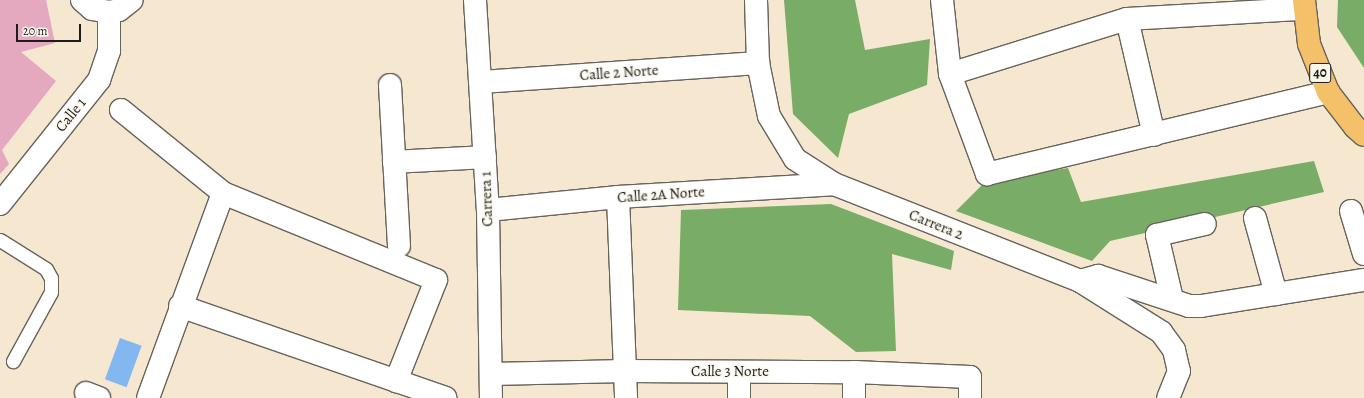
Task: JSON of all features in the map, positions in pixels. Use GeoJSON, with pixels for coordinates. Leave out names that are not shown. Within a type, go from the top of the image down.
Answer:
{"type":"FeatureCollection","features":[{"type":"Feature","properties":{"kind":"main road","name":"40"},"geometry":{"type":"LineString","coordinates":[[1303,4],[1309,44],[1328,92],[1354,127],[1364,135]]}},
{"type":"Feature","properties":{"kind":"street"},"geometry":{"type":"LineString","coordinates":[[82,0],[92,9],[109,12],[119,10],[132,0]]}},
{"type":"Feature","properties":{"kind":"street","name":"Carrera 1"},"geometry":{"type":"LineString","coordinates":[[475,0],[488,210],[491,398]]}},
{"type":"Feature","properties":{"kind":"street","name":"Carrera 2"},"geometry":{"type":"LineString","coordinates":[[756,0],[758,64],[769,116],[795,159],[834,184],[1080,281],[1161,332],[1174,350],[1179,371],[1168,398]]}},
{"type":"Feature","properties":{"kind":"street"},"geometry":{"type":"LineString","coordinates":[[942,0],[950,74],[987,174],[1328,92]]}},
{"type":"Feature","properties":{"kind":"street"},"geometry":{"type":"LineString","coordinates":[[950,74],[1137,12],[1303,4]]}},
{"type":"Feature","properties":{"kind":"street","name":"Calle 1"},"geometry":{"type":"LineString","coordinates":[[0,204],[99,80],[109,51],[109,12]]}},
{"type":"Feature","properties":{"kind":"street"},"geometry":{"type":"LineString","coordinates":[[1137,12],[1154,135]]}},
{"type":"Feature","properties":{"kind":"street","name":"Calle 2 Norte"},"geometry":{"type":"LineString","coordinates":[[481,82],[758,64]]}},
{"type":"Feature","properties":{"kind":"street"},"geometry":{"type":"LineString","coordinates":[[390,85],[399,246]]}},
{"type":"Feature","properties":{"kind":"street"},"geometry":{"type":"LineString","coordinates":[[121,110],[223,193],[436,280],[396,381]]}},
{"type":"Feature","properties":{"kind":"street"},"geometry":{"type":"LineString","coordinates":[[394,162],[485,157]]}},
{"type":"Feature","properties":{"kind":"street","name":"Calle 2A Norte"},"geometry":{"type":"LineString","coordinates":[[488,210],[618,197],[834,184]]}},
{"type":"Feature","properties":{"kind":"street"},"geometry":{"type":"LineString","coordinates":[[148,398],[180,306],[223,193]]}},
{"type":"Feature","properties":{"kind":"street"},"geometry":{"type":"LineString","coordinates":[[618,197],[626,398]]}},
{"type":"Feature","properties":{"kind":"street"},"geometry":{"type":"LineString","coordinates":[[1351,211],[1364,254]]}},
{"type":"Feature","properties":{"kind":"street"},"geometry":{"type":"LineString","coordinates":[[1255,218],[1276,294]]}},
{"type":"Feature","properties":{"kind":"street"},"geometry":{"type":"LineString","coordinates":[[1172,300],[1157,235],[1205,224]]}},
{"type":"Feature","properties":{"kind":"street"},"geometry":{"type":"LineString","coordinates":[[1080,281],[1098,276],[1189,306],[1201,306],[1364,280]]}},
{"type":"Feature","properties":{"kind":"street"},"geometry":{"type":"LineString","coordinates":[[180,306],[441,397]]}},
{"type":"Feature","properties":{"kind":"street","name":"Calle 3 Norte"},"geometry":{"type":"LineString","coordinates":[[491,374],[626,371],[739,373],[854,372],[970,387]]}},
{"type":"Feature","properties":{"kind":"street"},"geometry":{"type":"LineString","coordinates":[[854,372],[854,398]]}},
{"type":"Feature","properties":{"kind":"street"},"geometry":{"type":"LineString","coordinates":[[739,373],[739,398]]}},
{"type":"Feature","properties":{"kind":"lane"},"geometry":{"type":"LineString","coordinates":[[0,240],[46,269],[51,278],[51,292],[13,361]]}},
{"type":"Feature","properties":{"kind":"green space"},"geometry":{"type":"Polygon","coordinates":[[[784,0],[855,0],[865,50],[930,39],[927,85],[849,114],[838,158],[793,114],[784,0]]]}},
{"type":"Feature","properties":{"kind":"green space"},"geometry":{"type":"Polygon","coordinates":[[[1338,0],[1364,0],[1364,68],[1337,27],[1338,0]]]}},
{"type":"Feature","properties":{"kind":"green space"},"geometry":{"type":"Polygon","coordinates":[[[1314,161],[1324,192],[1110,241],[1092,261],[956,211],[985,182],[1068,168],[1081,202],[1314,161]]]}},
{"type":"Feature","properties":{"kind":"green space"},"geometry":{"type":"Polygon","coordinates":[[[831,204],[954,251],[951,270],[892,254],[896,351],[856,352],[810,316],[678,310],[681,210],[831,204]]]}},
{"type":"Feature","properties":{"kind":"water"},"geometry":{"type":"Polygon","coordinates":[[[120,338],[142,346],[127,387],[105,379],[120,338]]]}},
{"type":"Feature","properties":{"kind":"building"},"geometry":{"type":"Polygon","coordinates":[[[0,0],[46,0],[55,43],[21,52],[56,81],[2,150],[9,164],[0,174],[0,0]]]}}]}
